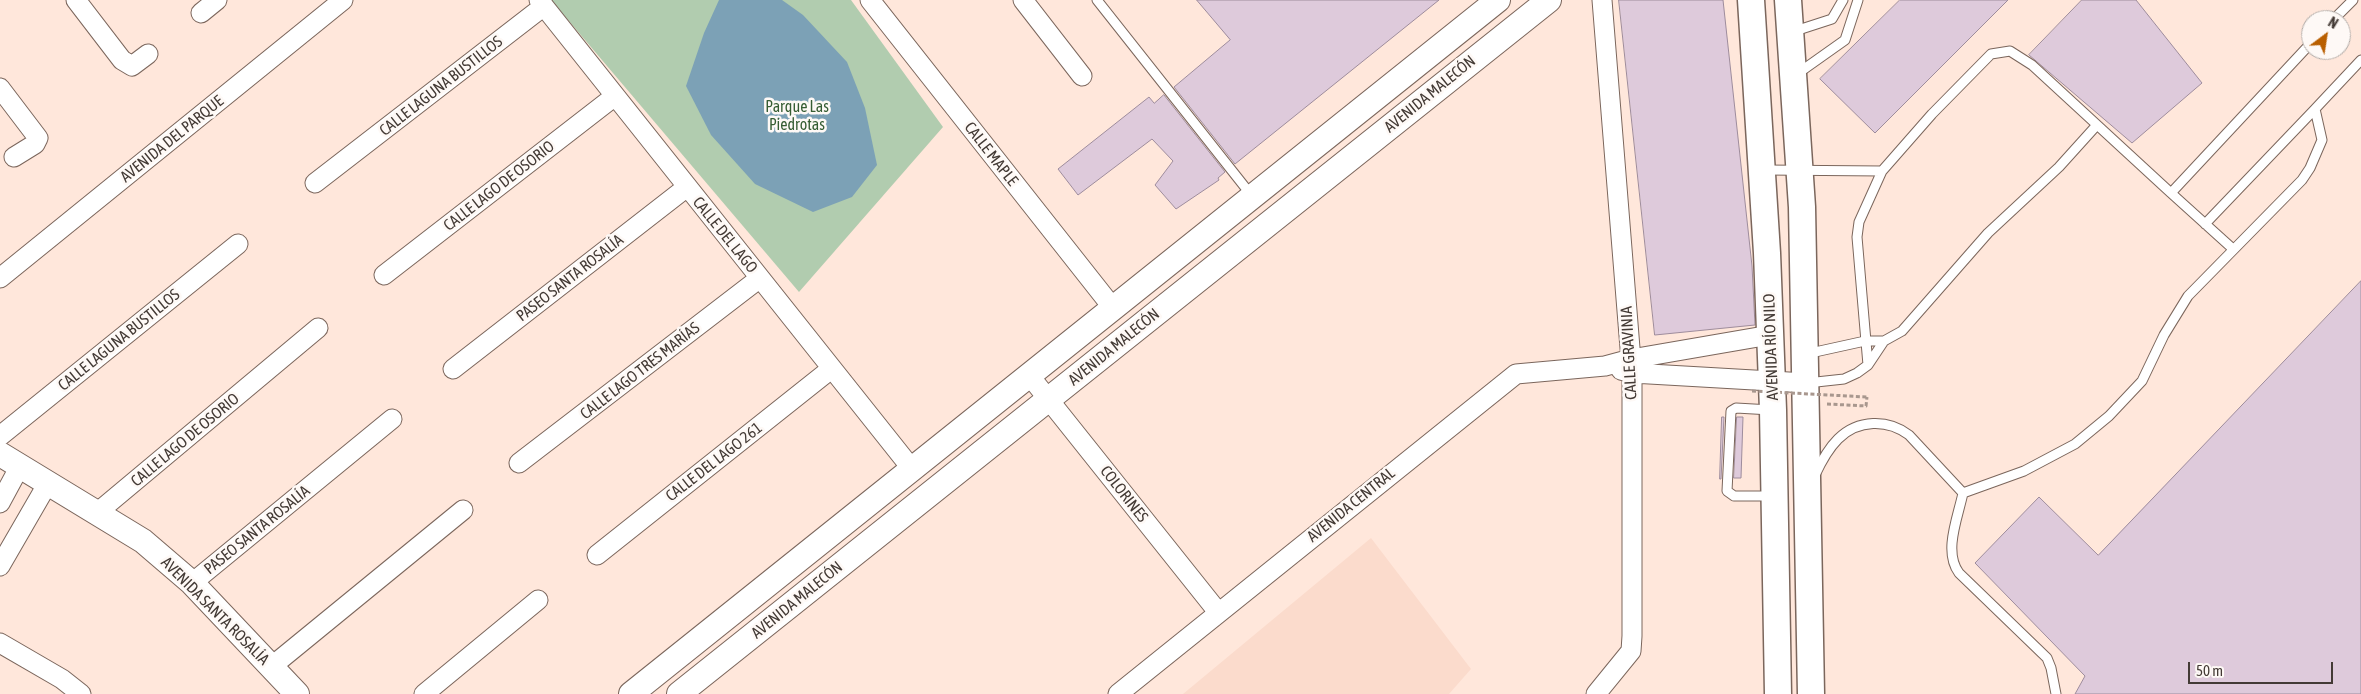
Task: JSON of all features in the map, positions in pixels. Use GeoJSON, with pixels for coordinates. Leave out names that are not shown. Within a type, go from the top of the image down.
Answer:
{"type":"FeatureCollection","features":[{"type":"Feature","properties":{"kind":"main road","name":"AVENIDA RÍO NILO"},"geometry":{"type":"LineString","coordinates":[[1751,0],[1768,253],[1770,334],[1762,386],[1774,410],[1778,694]]}},
{"type":"Feature","properties":{"kind":"main road","name":"AVENIDA RÍO NILO"},"geometry":{"type":"LineString","coordinates":[[1788,0],[1795,75],[1803,252],[1811,694]]}},
{"type":"Feature","properties":{"kind":"main road"},"geometry":{"type":"LineString","coordinates":[[1768,253],[1803,252]]}},
{"type":"Feature","properties":{"kind":"main road"},"geometry":{"type":"LineString","coordinates":[[1775,507],[1780,530],[1792,535],[1804,530],[1809,524]]}},
{"type":"Feature","properties":{"kind":"street"},"geometry":{"type":"LineString","coordinates":[[76,0],[122,60],[132,66],[148,54]]}},
{"type":"Feature","properties":{"kind":"street"},"geometry":{"type":"LineString","coordinates":[[201,13],[217,0]]}},
{"type":"Feature","properties":{"kind":"street","name":"AVENIDA DEL PARQUE"},"geometry":{"type":"LineString","coordinates":[[0,278],[343,0]]}},
{"type":"Feature","properties":{"kind":"street","name":"CALLE MAPLE"},"geometry":{"type":"LineString","coordinates":[[870,0],[1113,308]]}},
{"type":"Feature","properties":{"kind":"street"},"geometry":{"type":"LineString","coordinates":[[1023,0],[1082,76]]}},
{"type":"Feature","properties":{"kind":"street","name":"AVENIDA MALECÓN"},"geometry":{"type":"LineString","coordinates":[[631,694],[1498,0]]}},
{"type":"Feature","properties":{"kind":"street","name":"AVENIDA MALECÓN"},"geometry":{"type":"LineString","coordinates":[[679,694],[1548,0]]}},
{"type":"Feature","properties":{"kind":"street","name":"CALLE GRAVINIA"},"geometry":{"type":"LineString","coordinates":[[1596,694],[1631,652],[1632,366],[1602,0]]}},
{"type":"Feature","properties":{"kind":"street","name":"CALLE DEL LAGO"},"geometry":{"type":"LineString","coordinates":[[541,3],[912,470]]}},
{"type":"Feature","properties":{"kind":"street","name":"CALLE LAGUNA BUSTILLOS"},"geometry":{"type":"LineString","coordinates":[[315,184],[541,3]]}},
{"type":"Feature","properties":{"kind":"street"},"geometry":{"type":"LineString","coordinates":[[0,88],[38,138],[35,144],[14,158]]}},
{"type":"Feature","properties":{"kind":"street","name":"CALLE LAGO DE OSORIO"},"geometry":{"type":"LineString","coordinates":[[384,275],[615,96]]}},
{"type":"Feature","properties":{"kind":"street","name":"PASEO SANTA ROSALÍA"},"geometry":{"type":"LineString","coordinates":[[453,369],[687,187]]}},
{"type":"Feature","properties":{"kind":"street","name":"CALLE LAGUNA BUSTILLOS"},"geometry":{"type":"LineString","coordinates":[[0,436],[238,244]]}},
{"type":"Feature","properties":{"kind":"street","name":"CALLE LAGO TRES MARÍAS"},"geometry":{"type":"LineString","coordinates":[[519,463],[760,278]]}},
{"type":"Feature","properties":{"kind":"street","name":"CALLE LAGO DE OSORIO"},"geometry":{"type":"LineString","coordinates":[[98,512],[318,328]]}},
{"type":"Feature","properties":{"kind":"street","name":"AVENIDA CENTRAL"},"geometry":{"type":"LineString","coordinates":[[1632,366],[1770,334]]}},
{"type":"Feature","properties":{"kind":"street","name":"AVENIDA CENTRAL"},"geometry":{"type":"LineString","coordinates":[[1118,694],[1510,378],[1522,372],[1632,366],[1806,393]]}},
{"type":"Feature","properties":{"kind":"street","name":"CALLE DEL LAGO 261"},"geometry":{"type":"LineString","coordinates":[[598,555],[832,369]]}},
{"type":"Feature","properties":{"kind":"street","name":"COLORINES"},"geometry":{"type":"LineString","coordinates":[[1030,375],[1218,612]]}},
{"type":"Feature","properties":{"kind":"street","name":"PASEO SANTA ROSALÍA"},"geometry":{"type":"LineString","coordinates":[[192,583],[392,419]]}},
{"type":"Feature","properties":{"kind":"street","name":"AVENIDA SANTA ROSALÍA"},"geometry":{"type":"LineString","coordinates":[[0,454],[143,541],[192,583],[297,694]]}},
{"type":"Feature","properties":{"kind":"street"},"geometry":{"type":"LineString","coordinates":[[0,504],[20,466]]}},
{"type":"Feature","properties":{"kind":"street"},"geometry":{"type":"LineString","coordinates":[[0,566],[48,483]]}},
{"type":"Feature","properties":{"kind":"street"},"geometry":{"type":"LineString","coordinates":[[271,667],[463,510]]}},
{"type":"Feature","properties":{"kind":"street"},"geometry":{"type":"LineString","coordinates":[[424,694],[538,600]]}},
{"type":"Feature","properties":{"kind":"street"},"geometry":{"type":"LineString","coordinates":[[0,642],[62,679],[81,694]]}},
{"type":"Feature","properties":{"kind":"lane"},"geometry":{"type":"LineString","coordinates":[[1098,0],[1253,196]]}},
{"type":"Feature","properties":{"kind":"lane"},"geometry":{"type":"LineString","coordinates":[[1792,32],[1832,19],[1843,0]]}},
{"type":"Feature","properties":{"kind":"lane"},"geometry":{"type":"LineString","coordinates":[[1795,75],[1846,40],[1858,0]]}},
{"type":"Feature","properties":{"kind":"lane"},"geometry":{"type":"LineString","coordinates":[[2343,10],[2353,0]]}},
{"type":"Feature","properties":{"kind":"lane"},"geometry":{"type":"LineString","coordinates":[[1868,365],[1857,237],[1859,222],[1882,171],[1932,114],[1991,54],[1999,51],[2010,50],[2032,65],[2096,126],[2233,249]]}},
{"type":"Feature","properties":{"kind":"lane"},"geometry":{"type":"LineString","coordinates":[[2171,193],[2301,54]]}},
{"type":"Feature","properties":{"kind":"lane"},"geometry":{"type":"LineString","coordinates":[[2205,224],[2361,60]]}},
{"type":"Feature","properties":{"kind":"lane"},"geometry":{"type":"LineString","coordinates":[[1963,493],[2024,471],[2075,444],[2109,416],[2142,381],[2164,336],[2188,296],[2302,180],[2310,168],[2322,140],[2315,109]]}},
{"type":"Feature","properties":{"kind":"lane"},"geometry":{"type":"LineString","coordinates":[[1806,393],[1844,379],[1868,365],[1884,341],[1902,331],[1988,233],[2059,167],[2096,126]]}},
{"type":"Feature","properties":{"kind":"lane"},"geometry":{"type":"LineString","coordinates":[[1762,170],[1882,171]]}},
{"type":"Feature","properties":{"kind":"lane"},"geometry":{"type":"LineString","coordinates":[[1806,354],[1865,341],[1884,341]]}},
{"type":"Feature","properties":{"kind":"lane"},"geometry":{"type":"LineString","coordinates":[[1774,410],[1732,410],[1727,491],[1734,496],[1775,507]]}},
{"type":"Feature","properties":{"kind":"lane"},"geometry":{"type":"LineString","coordinates":[[1808,488],[1829,450],[1838,438],[1854,428],[1879,422],[1900,429],[1909,435],[1963,493]]}},
{"type":"Feature","properties":{"kind":"lane"},"geometry":{"type":"LineString","coordinates":[[1963,493],[1952,549],[1953,563],[1959,573],[2046,658],[2051,668],[2056,694]]}},
{"type":"Feature","properties":{"kind":"path"},"geometry":{"type":"LineString","coordinates":[[1762,386],[1867,397],[1866,406],[1806,393]]}},
{"type":"Feature","properties":{"kind":"shaded area"},"geometry":{"type":"Polygon","coordinates":[[[1371,538],[1471,669],[1449,694],[1183,694],[1371,538]]]}},
{"type":"Feature","properties":{"kind":"green space","name":"Parque Las Piedrotas"},"geometry":{"type":"Polygon","coordinates":[[[551,0],[851,0],[943,127],[799,292],[551,0]]]}},
{"type":"Feature","properties":{"kind":"water"},"geometry":{"type":"Polygon","coordinates":[[[719,0],[782,0],[803,15],[847,62],[865,108],[877,165],[852,197],[813,212],[755,184],[711,135],[686,86],[704,33],[719,0]]]}},
{"type":"Feature","properties":{"kind":"building"},"geometry":{"type":"Polygon","coordinates":[[[1197,0],[1439,0],[1235,164],[1174,87],[1230,40],[1197,0]]]}},
{"type":"Feature","properties":{"kind":"building"},"geometry":{"type":"Polygon","coordinates":[[[1619,0],[1723,0],[1752,266],[1755,325],[1655,335],[1619,0]]]}},
{"type":"Feature","properties":{"kind":"building"},"geometry":{"type":"Polygon","coordinates":[[[1900,0],[2008,0],[1875,133],[1820,79],[1900,0]]]}},
{"type":"Feature","properties":{"kind":"building"},"geometry":{"type":"Polygon","coordinates":[[[2082,0],[2136,0],[2202,83],[2132,143],[2029,55],[2082,0]]]}},
{"type":"Feature","properties":{"kind":"building"},"geometry":{"type":"Polygon","coordinates":[[[1164,95],[1225,172],[1218,178],[1219,180],[1176,209],[1155,185],[1173,161],[1152,139],[1078,195],[1058,169],[1149,97],[1154,103],[1164,95]]]}},
{"type":"Feature","properties":{"kind":"building"},"geometry":{"type":"Polygon","coordinates":[[[2361,281],[2361,694],[2075,694],[2085,676],[1975,563],[2039,497],[2098,555],[2361,281]]]}},
{"type":"Feature","properties":{"kind":"building"},"geometry":{"type":"Polygon","coordinates":[[[1722,417],[1724,417],[1720,479],[1722,417]]]}},
{"type":"Feature","properties":{"kind":"building"},"geometry":{"type":"Polygon","coordinates":[[[1737,417],[1743,417],[1741,478],[1734,478],[1737,417]]]}}]}
